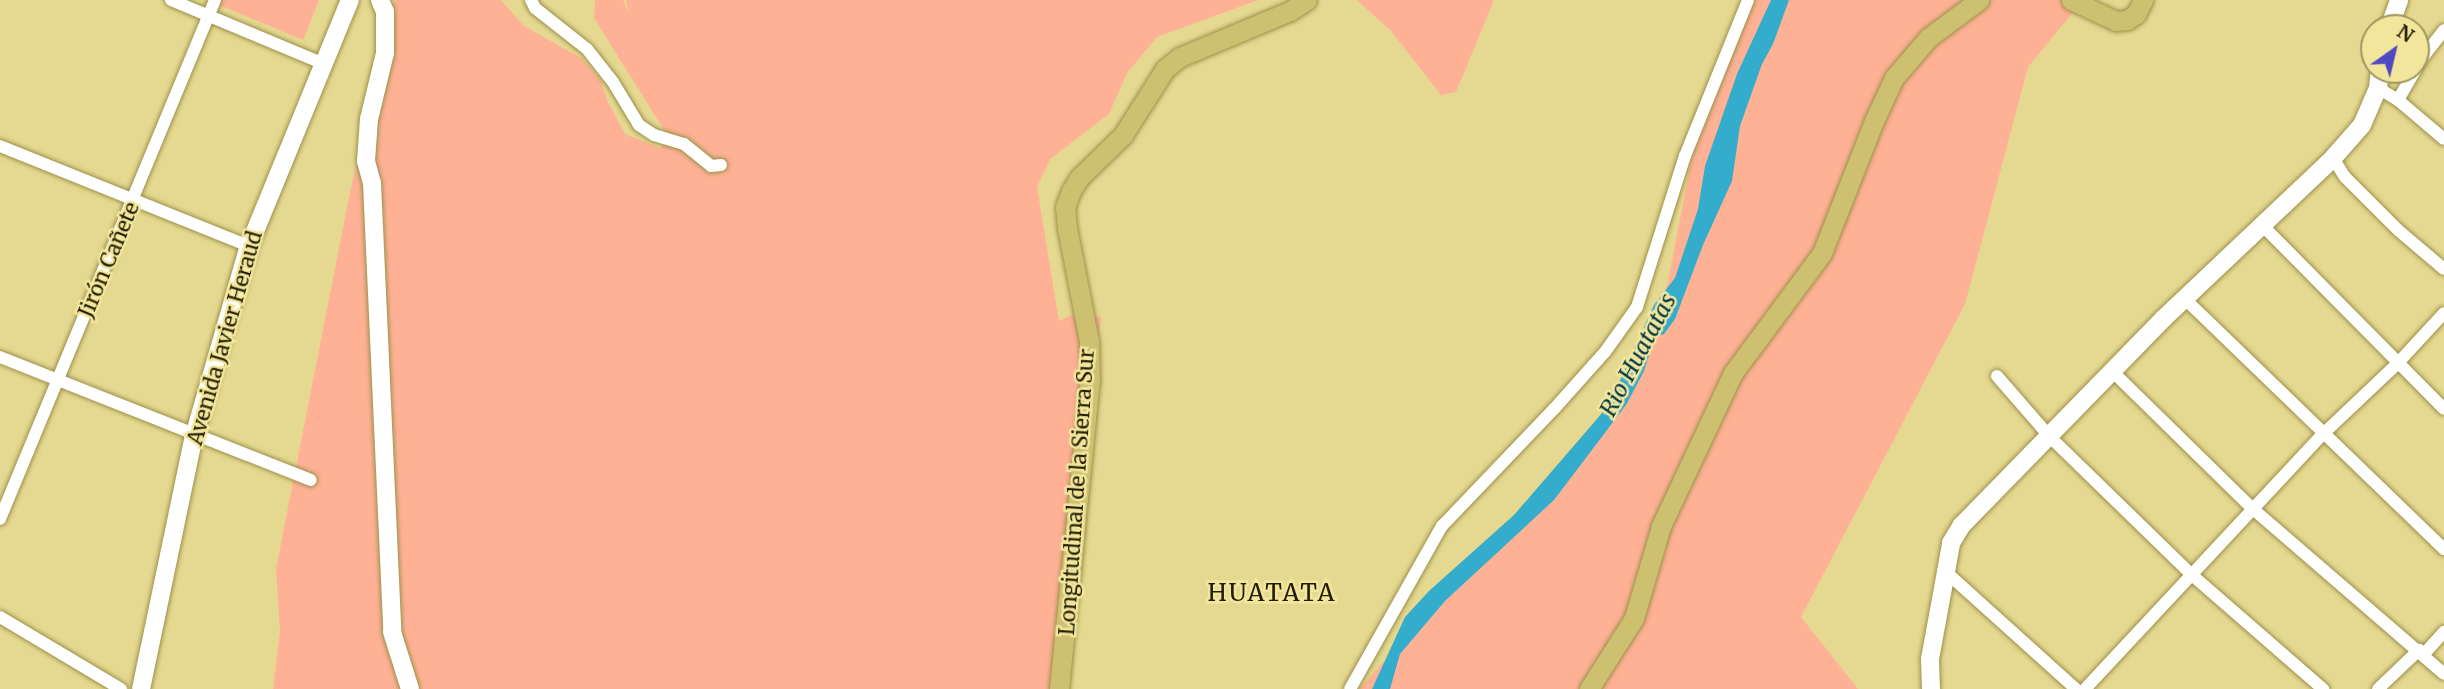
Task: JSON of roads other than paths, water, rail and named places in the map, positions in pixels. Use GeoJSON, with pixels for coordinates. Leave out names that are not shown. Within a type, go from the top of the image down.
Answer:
{"type":"FeatureCollection","features":[{"type":"Feature","properties":{"kind":"main road","name":"Avenida Javier Heraud"},"geometry":{"type":"LineString","coordinates":[[141,689],[194,436],[249,246],[351,0]]}},
{"type":"Feature","properties":{"kind":"main road"},"geometry":{"type":"LineString","coordinates":[[380,0],[385,12],[385,52],[369,120],[366,161],[372,183],[392,632],[410,689]]}},
{"type":"Feature","properties":{"kind":"main road","name":"Longitudinal de la Sierra Sur"},"geometry":{"type":"LineString","coordinates":[[1059,689],[1090,381],[1089,341],[1065,207],[1079,178],[1123,135],[1165,69],[1180,57],[1290,11],[1307,0]]}},
{"type":"Feature","properties":{"kind":"main road"},"geometry":{"type":"LineString","coordinates":[[1589,689],[1634,618],[1661,526],[1733,373],[1822,253],[1874,121],[1894,78],[1928,38],[1979,0]]}},
{"type":"Feature","properties":{"kind":"main road"},"geometry":{"type":"LineString","coordinates":[[2071,0],[2116,21],[2127,20],[2136,14],[2143,0]]}},
{"type":"Feature","properties":{"kind":"main road"},"geometry":{"type":"LineString","coordinates":[[1931,689],[1930,659],[1951,543],[1962,525],[2185,299],[2333,158],[2362,125],[2377,84]]}},
{"type":"Feature","properties":{"kind":"street"},"geometry":{"type":"LineString","coordinates":[[171,0],[324,64]]}},
{"type":"Feature","properties":{"kind":"street","name":"Jirón Cañete"},"geometry":{"type":"LineString","coordinates":[[0,519],[215,0]]}},
{"type":"Feature","properties":{"kind":"street"},"geometry":{"type":"LineString","coordinates":[[1350,689],[1442,526],[1605,352],[1637,307],[1685,156],[1748,0]]}},
{"type":"Feature","properties":{"kind":"street"},"geometry":{"type":"LineString","coordinates":[[536,3],[587,49],[613,82],[639,125],[654,135],[684,144],[711,166],[721,165]]}},
{"type":"Feature","properties":{"kind":"street"},"geometry":{"type":"LineString","coordinates":[[2398,100],[2423,57],[2444,30]]}},
{"type":"Feature","properties":{"kind":"street"},"geometry":{"type":"LineString","coordinates":[[2384,84],[2444,139]]}},
{"type":"Feature","properties":{"kind":"street"},"geometry":{"type":"LineString","coordinates":[[0,146],[249,246]]}},
{"type":"Feature","properties":{"kind":"street"},"geometry":{"type":"LineString","coordinates":[[2333,158],[2345,177],[2444,269]]}},
{"type":"Feature","properties":{"kind":"street"},"geometry":{"type":"LineString","coordinates":[[2263,226],[2444,409]]}},
{"type":"Feature","properties":{"kind":"street"},"geometry":{"type":"LineString","coordinates":[[2185,299],[2322,435],[2444,549]]}},
{"type":"Feature","properties":{"kind":"street"},"geometry":{"type":"LineString","coordinates":[[2085,689],[2322,435],[2397,364],[2444,313]]}},
{"type":"Feature","properties":{"kind":"street"},"geometry":{"type":"LineString","coordinates":[[0,357],[310,480]]}},
{"type":"Feature","properties":{"kind":"street"},"geometry":{"type":"LineString","coordinates":[[2114,373],[2253,509],[2444,674]]}},
{"type":"Feature","properties":{"kind":"street"},"geometry":{"type":"LineString","coordinates":[[1997,376],[2050,437],[2192,575],[2323,689]]}},
{"type":"Feature","properties":{"kind":"street"},"geometry":{"type":"LineString","coordinates":[[1946,572],[2076,689]]}},
{"type":"Feature","properties":{"kind":"street"},"geometry":{"type":"LineString","coordinates":[[0,617],[121,689]]}},
{"type":"Feature","properties":{"kind":"street"},"geometry":{"type":"LineString","coordinates":[[2378,689],[2444,632]]}},
{"type":"Feature","properties":{"kind":"water","name":"Rio Huatatas"},"geometry":{"type":"Polygon","coordinates":[[[1771,0],[1789,0],[1740,126],[1732,181],[1703,245],[1675,319],[1664,334],[1655,337],[1644,371],[1626,405],[1554,500],[1445,601],[1400,654],[1390,689],[1372,689],[1405,617],[1429,591],[1514,515],[1609,405],[1654,305],[1675,278],[1698,209],[1705,166],[1737,74],[1771,0]]]}},
{"type":"Feature","properties":{"kind":"district","name":"HUATATA"},"geometry":{"type":"Point","coordinates":[1272,593]}}]}
